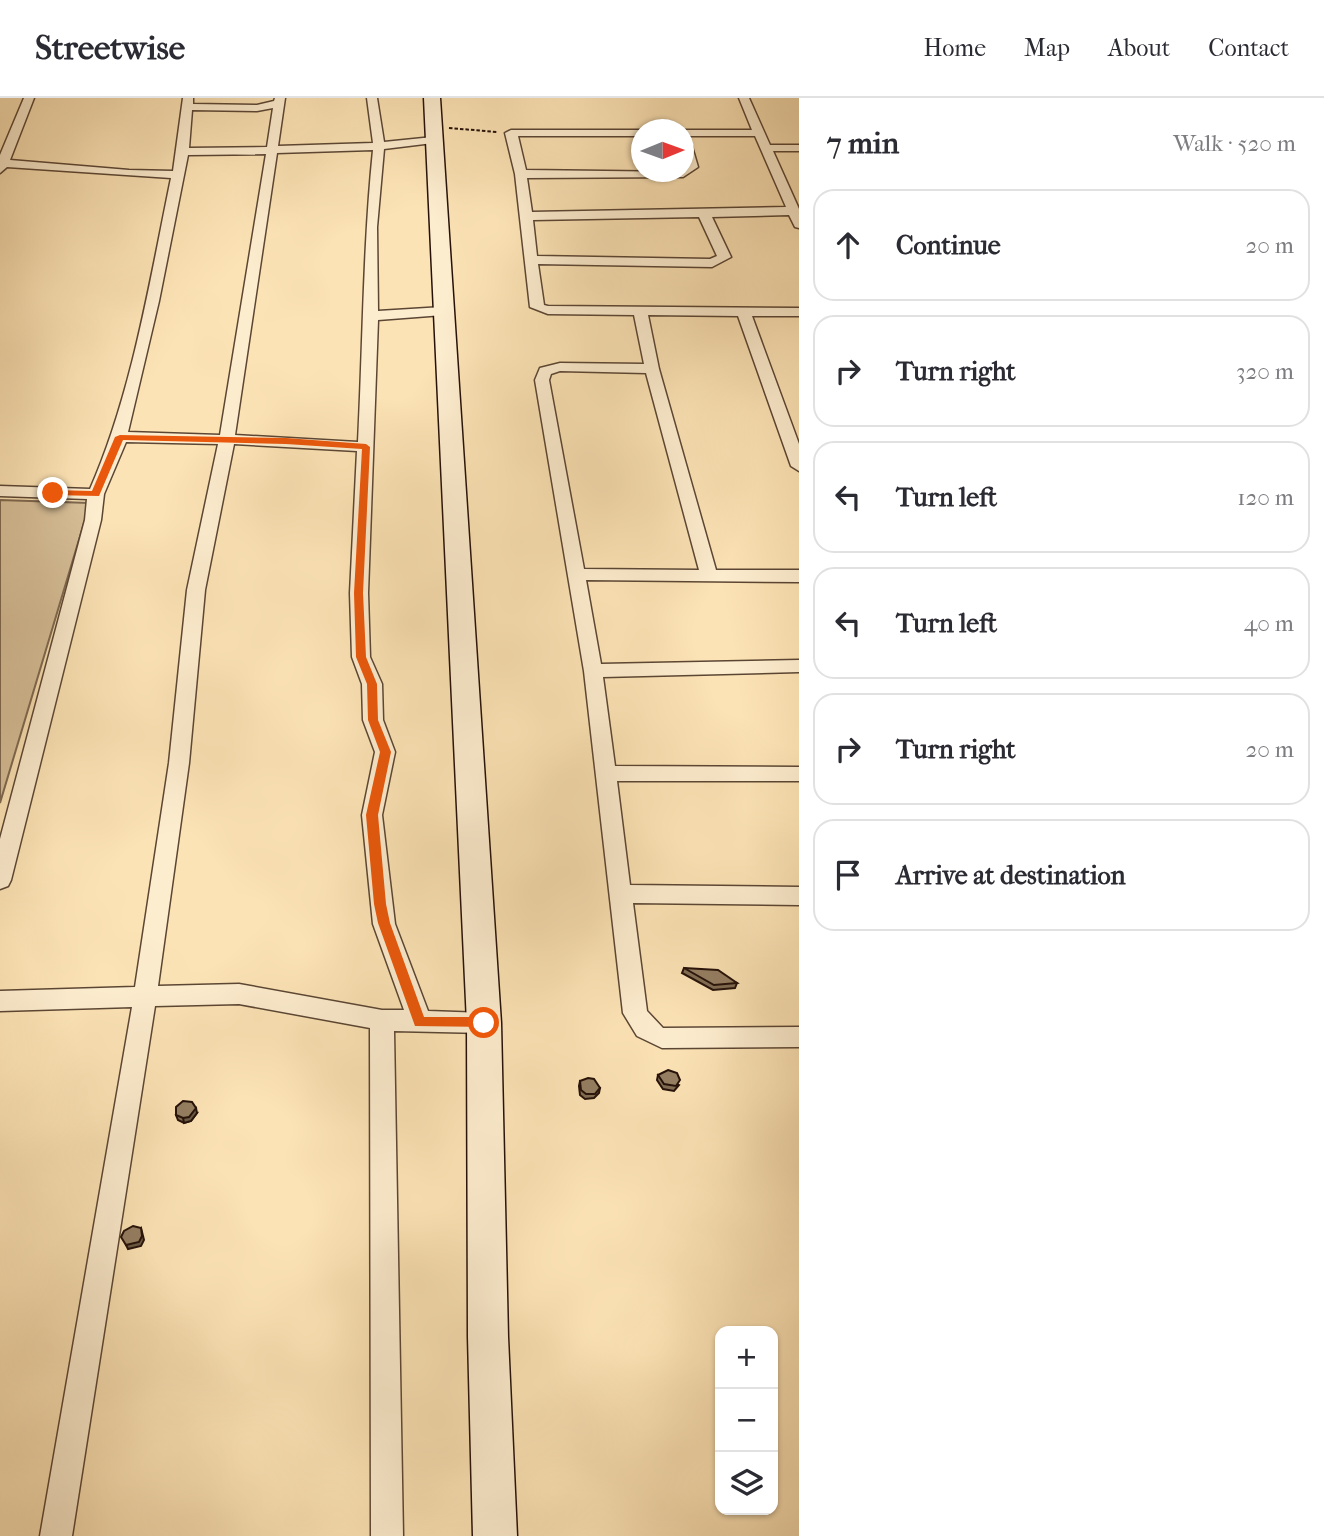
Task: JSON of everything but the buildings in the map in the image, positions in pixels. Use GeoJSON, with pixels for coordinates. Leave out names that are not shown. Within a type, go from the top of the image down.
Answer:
{"type":"FeatureCollection","features":[{"type":"Feature","properties":{"kind":"street"},"geometry":{"type":"LineString","coordinates":[[29,98],[1,166],[178,175]]}},
{"type":"Feature","properties":{"kind":"street"},"geometry":{"type":"LineString","coordinates":[[372,98],[373,121],[380,145],[371,226],[366,447],[359,593],[361,657],[372,684],[373,720],[385,752],[372,815],[380,904],[384,923],[420,1022]]}},
{"type":"Feature","properties":{"kind":"street"},"geometry":{"type":"LineString","coordinates":[[432,98],[484,1023],[488,1337],[495,1536]]}},
{"type":"Feature","properties":{"kind":"street"},"geometry":{"type":"LineString","coordinates":[[526,216],[704,213],[796,217],[744,98]]}},
{"type":"Feature","properties":{"kind":"street"},"geometry":{"type":"LineString","coordinates":[[0,880],[93,520],[96,494],[120,437],[183,152],[188,103],[257,108],[280,100],[227,439],[196,590],[179,763],[145,998],[56,1536]]}},
{"type":"Feature","properties":{"kind":"street"},"geometry":{"type":"LineString","coordinates":[[631,133],[511,133],[533,260],[537,307],[799,312]]}},
{"type":"Feature","properties":{"kind":"street"},"geometry":{"type":"LineString","coordinates":[[694,133],[760,133]]}},
{"type":"Feature","properties":{"kind":"street"},"geometry":{"type":"LineString","coordinates":[[183,152],[358,148],[433,134]]}},
{"type":"Feature","properties":{"kind":"street"},"geometry":{"type":"LineString","coordinates":[[766,148],[799,148]]}},
{"type":"Feature","properties":{"kind":"street"},"geometry":{"type":"LineString","coordinates":[[520,174],[631,173]]}},
{"type":"Feature","properties":{"kind":"street"},"geometry":{"type":"LineString","coordinates":[[533,260],[718,262],[724,257],[704,213]]}},
{"type":"Feature","properties":{"kind":"street"},"geometry":{"type":"LineString","coordinates":[[370,316],[443,311]]}},
{"type":"Feature","properties":{"kind":"street"},"geometry":{"type":"LineString","coordinates":[[640,311],[652,369],[709,575]]}},
{"type":"Feature","properties":{"kind":"street"},"geometry":{"type":"LineString","coordinates":[[744,312],[799,466]]}},
{"type":"Feature","properties":{"kind":"street"},"geometry":{"type":"LineString","coordinates":[[652,369],[560,367],[549,369],[542,374],[593,671],[635,1013],[641,1026],[662,1038],[799,1037]]}},
{"type":"Feature","properties":{"kind":"street"},"geometry":{"type":"LineString","coordinates":[[120,437],[227,439],[366,447]]}},
{"type":"Feature","properties":{"kind":"street"},"geometry":{"type":"LineString","coordinates":[[0,491],[96,494]]}},
{"type":"Feature","properties":{"kind":"street"},"geometry":{"type":"LineString","coordinates":[[576,574],[799,576]]}},
{"type":"Feature","properties":{"kind":"street"},"geometry":{"type":"LineString","coordinates":[[593,671],[799,666]]}},
{"type":"Feature","properties":{"kind":"street"},"geometry":{"type":"LineString","coordinates":[[607,774],[799,774]]}},
{"type":"Feature","properties":{"kind":"street"},"geometry":{"type":"LineString","coordinates":[[621,894],[799,896]]}},
{"type":"Feature","properties":{"kind":"street"},"geometry":{"type":"LineString","coordinates":[[0,1001],[239,994],[382,1020],[484,1023]]}},
{"type":"Feature","properties":{"kind":"street"},"geometry":{"type":"LineString","coordinates":[[382,1020],[387,1536]]}},
{"type":"Feature","properties":{"kind":"path"},"geometry":{"type":"LineString","coordinates":[[433,134],[460,128],[511,133]]}},
{"type":"Feature","properties":{"kind":"shaded area"},"geometry":{"type":"Polygon","coordinates":[[[0,500],[90,503],[0,803],[0,500]]]}},
{"type":"Feature","properties":{"kind":"route"},"geometry":{"type":"LineString","coordinates":[[53,493],[96,494],[120,437],[286,441],[366,447],[359,593],[361,657],[372,684],[373,720],[385,752],[372,815],[380,904],[384,923],[420,1022],[484,1023]]}}]}
